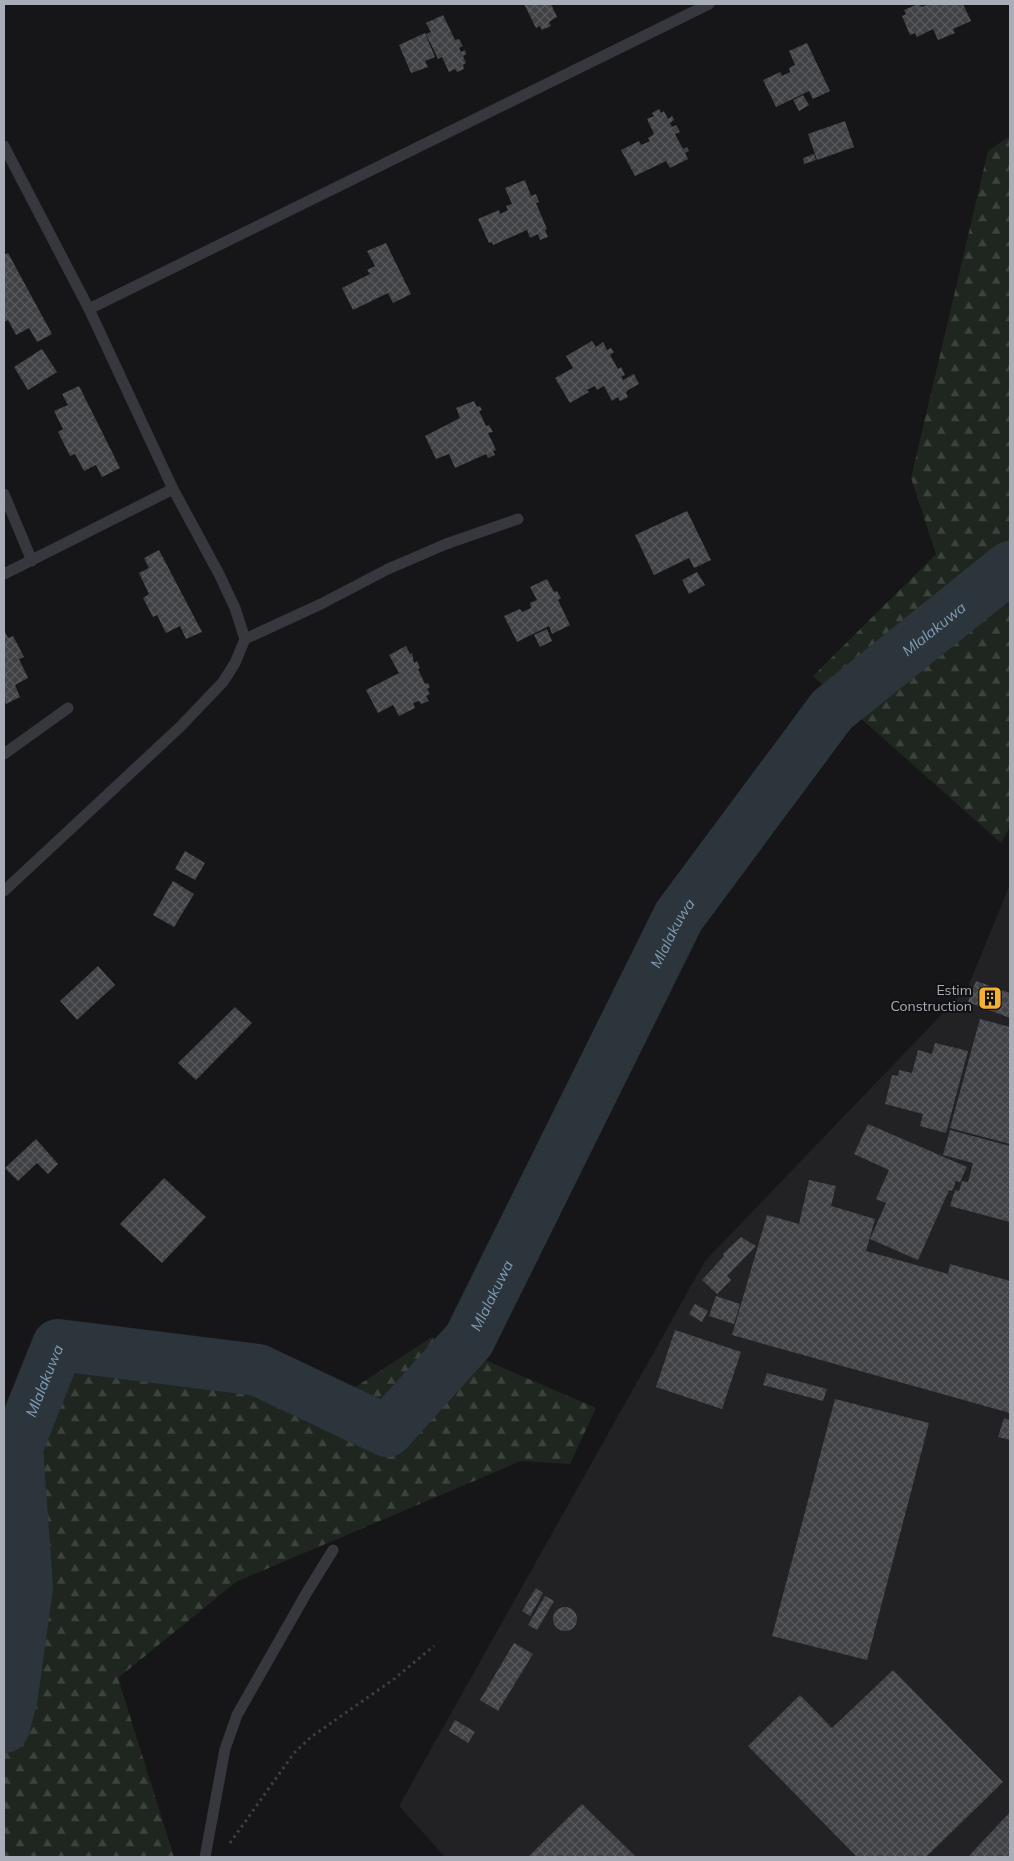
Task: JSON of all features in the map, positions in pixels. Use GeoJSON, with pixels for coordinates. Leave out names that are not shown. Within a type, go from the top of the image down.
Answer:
{"type":"FeatureCollection","features":[{"type":"Feature","properties":{"kind":"lane"},"geometry":{"type":"LineString","coordinates":[[89,309],[709,4]]}},
{"type":"Feature","properties":{"kind":"lane"},"geometry":{"type":"LineString","coordinates":[[4,146],[89,309],[173,489],[219,574],[235,608],[244,639],[235,663],[223,682],[180,727],[4,891]]}},
{"type":"Feature","properties":{"kind":"lane"},"geometry":{"type":"LineString","coordinates":[[4,574],[173,489]]}},
{"type":"Feature","properties":{"kind":"lane"},"geometry":{"type":"LineString","coordinates":[[4,494],[32,561]]}},
{"type":"Feature","properties":{"kind":"lane"},"geometry":{"type":"LineString","coordinates":[[244,639],[321,604],[388,569],[446,544],[518,519]]}},
{"type":"Feature","properties":{"kind":"lane"},"geometry":{"type":"LineString","coordinates":[[4,754],[68,708]]}},
{"type":"Feature","properties":{"kind":"lane"},"geometry":{"type":"LineString","coordinates":[[205,1857],[225,1750],[237,1714],[307,1592],[334,1550]]}},
{"type":"Feature","properties":{"kind":"path"},"geometry":{"type":"LineString","coordinates":[[225,1848],[245,1824],[294,1753],[312,1736],[394,1679],[434,1646]]}},
{"type":"Feature","properties":{"kind":"shaded area"},"geometry":{"type":"Polygon","coordinates":[[[1010,884],[1010,1857],[445,1857],[399,1806],[705,1261],[968,987],[1010,884]]]}},
{"type":"Feature","properties":{"kind":"green space"},"geometry":{"type":"Polygon","coordinates":[[[1010,136],[1010,827],[1001,843],[813,676],[936,554],[911,478],[988,151],[1010,136]]]}},
{"type":"Feature","properties":{"kind":"green space"},"geometry":{"type":"Polygon","coordinates":[[[47,1332],[198,1344],[305,1420],[432,1337],[596,1408],[570,1464],[521,1461],[236,1582],[118,1678],[174,1857],[4,1857],[4,1413],[47,1332]]]}},
{"type":"Feature","properties":{"kind":"building"},"geometry":{"type":"Polygon","coordinates":[[[524,4],[551,4],[557,17],[549,22],[551,26],[542,30],[540,26],[536,28],[524,4]]]}},
{"type":"Feature","properties":{"kind":"building"},"geometry":{"type":"Polygon","coordinates":[[[918,4],[922,7],[929,4],[963,4],[971,21],[953,29],[955,33],[938,40],[933,29],[917,37],[915,33],[910,35],[902,16],[906,14],[904,10],[918,4]]]}},
{"type":"Feature","properties":{"kind":"building"},"geometry":{"type":"Polygon","coordinates":[[[443,15],[455,40],[459,39],[463,46],[459,48],[461,52],[465,50],[466,54],[463,56],[466,63],[463,65],[464,69],[457,72],[455,69],[449,72],[442,57],[438,59],[426,34],[431,32],[426,23],[443,15]]]}},
{"type":"Feature","properties":{"kind":"building"},"geometry":{"type":"Polygon","coordinates":[[[425,33],[435,57],[425,61],[428,67],[411,73],[399,45],[425,33]]]}},
{"type":"Feature","properties":{"kind":"building"},"geometry":{"type":"Polygon","coordinates":[[[807,43],[830,91],[813,99],[809,91],[776,107],[763,80],[780,72],[782,76],[790,72],[789,68],[795,65],[789,51],[807,43]]]}},
{"type":"Feature","properties":{"kind":"building"},"geometry":{"type":"Polygon","coordinates":[[[803,95],[809,105],[799,111],[793,100],[803,95]]]}},
{"type":"Feature","properties":{"kind":"building"},"geometry":{"type":"Polygon","coordinates":[[[659,109],[661,113],[664,111],[668,119],[672,116],[674,120],[670,123],[672,127],[676,125],[680,132],[675,134],[683,149],[687,147],[689,151],[685,153],[688,159],[670,168],[666,161],[635,176],[621,150],[639,141],[641,145],[650,141],[648,138],[654,134],[647,119],[654,116],[652,113],[659,109]]]}},
{"type":"Feature","properties":{"kind":"building"},"geometry":{"type":"Polygon","coordinates":[[[845,121],[854,147],[817,160],[808,134],[845,121]]]}},
{"type":"Feature","properties":{"kind":"building"},"geometry":{"type":"Polygon","coordinates":[[[814,154],[816,160],[804,164],[803,158],[814,154]]]}},
{"type":"Feature","properties":{"kind":"building"},"geometry":{"type":"Polygon","coordinates":[[[525,180],[531,196],[536,194],[539,202],[536,203],[547,229],[545,230],[548,237],[540,240],[538,234],[530,238],[527,230],[493,245],[492,242],[489,243],[478,219],[499,210],[500,214],[508,210],[506,206],[512,204],[505,188],[525,180]]]}},
{"type":"Feature","properties":{"kind":"building"},"geometry":{"type":"Polygon","coordinates":[[[386,243],[411,294],[393,303],[388,293],[353,310],[342,288],[370,274],[367,270],[375,266],[367,251],[386,243]]]}},
{"type":"Feature","properties":{"kind":"building"},"geometry":{"type":"Polygon","coordinates":[[[8,253],[52,334],[37,342],[29,328],[16,335],[8,320],[4,322],[4,255],[8,253]]]}},
{"type":"Feature","properties":{"kind":"building"},"geometry":{"type":"Polygon","coordinates":[[[592,341],[596,347],[603,342],[607,350],[611,348],[614,352],[610,355],[618,369],[621,367],[625,375],[621,377],[623,380],[634,374],[639,384],[628,390],[626,393],[628,397],[620,401],[618,397],[612,401],[604,386],[597,390],[595,386],[587,390],[589,392],[570,403],[555,378],[573,368],[566,356],[592,341]]]}},
{"type":"Feature","properties":{"kind":"building"},"geometry":{"type":"Polygon","coordinates":[[[42,349],[57,372],[28,390],[14,367],[42,349]]]}},
{"type":"Feature","properties":{"kind":"building"},"geometry":{"type":"Polygon","coordinates":[[[79,386],[120,468],[102,477],[96,465],[84,471],[75,454],[70,456],[58,432],[63,429],[54,411],[68,405],[62,394],[79,386]]]}},
{"type":"Feature","properties":{"kind":"building"},"geometry":{"type":"Polygon","coordinates":[[[474,401],[477,407],[480,406],[482,410],[479,411],[486,426],[489,425],[493,432],[488,433],[496,450],[493,451],[495,455],[488,458],[486,454],[455,468],[449,454],[436,459],[425,436],[460,418],[456,408],[474,401]]]}},
{"type":"Feature","properties":{"kind":"building"},"geometry":{"type":"Polygon","coordinates":[[[687,511],[711,560],[694,568],[689,558],[654,575],[635,535],[687,511]]]}},
{"type":"Feature","properties":{"kind":"building"},"geometry":{"type":"Polygon","coordinates":[[[159,550],[202,632],[186,639],[180,626],[166,633],[157,615],[153,617],[143,598],[149,594],[139,573],[149,568],[144,558],[159,550]]]}},
{"type":"Feature","properties":{"kind":"building"},"geometry":{"type":"Polygon","coordinates":[[[697,572],[705,585],[689,594],[682,580],[697,572]]]}},
{"type":"Feature","properties":{"kind":"building"},"geometry":{"type":"Polygon","coordinates":[[[547,579],[554,592],[557,591],[561,598],[558,600],[570,625],[552,634],[549,626],[517,642],[504,616],[520,609],[522,612],[531,608],[530,603],[537,600],[530,587],[547,579]]]}},
{"type":"Feature","properties":{"kind":"building"},"geometry":{"type":"Polygon","coordinates":[[[547,629],[552,641],[540,647],[534,635],[547,629]]]}},
{"type":"Feature","properties":{"kind":"building"},"geometry":{"type":"Polygon","coordinates":[[[4,630],[8,638],[13,636],[24,657],[19,659],[28,678],[15,685],[20,697],[6,704],[4,699],[4,630]]]}},
{"type":"Feature","properties":{"kind":"building"},"geometry":{"type":"Polygon","coordinates":[[[406,646],[410,654],[412,653],[414,663],[417,661],[420,668],[418,669],[425,684],[428,683],[430,687],[427,689],[430,694],[426,696],[429,701],[421,704],[419,701],[413,703],[415,708],[399,716],[393,705],[378,713],[366,690],[399,673],[389,655],[406,646]]]}},
{"type":"Feature","properties":{"kind":"building"},"geometry":{"type":"Polygon","coordinates":[[[185,851],[205,863],[195,880],[175,869],[185,851]]]}},
{"type":"Feature","properties":{"kind":"building"},"geometry":{"type":"Polygon","coordinates":[[[173,881],[194,894],[174,927],[153,915],[173,881]]]}},
{"type":"Feature","properties":{"kind":"building"},"geometry":{"type":"Polygon","coordinates":[[[98,966],[115,985],[77,1020],[60,1001],[98,966]]]}},
{"type":"Feature","properties":{"kind":"building","name":"Estim Construction"},"geometry":{"type":"Polygon","coordinates":[[[976,981],[1010,993],[1010,1018],[968,1002],[976,981]]]}},
{"type":"Feature","properties":{"kind":"building"},"geometry":{"type":"Polygon","coordinates":[[[235,1007],[252,1023],[196,1080],[178,1063],[235,1007]]]}},
{"type":"Feature","properties":{"kind":"building"},"geometry":{"type":"Polygon","coordinates":[[[980,1019],[1010,1027],[1010,1144],[950,1128],[980,1019]]]}},
{"type":"Feature","properties":{"kind":"building"},"geometry":{"type":"Polygon","coordinates":[[[935,1043],[968,1051],[946,1133],[920,1126],[923,1114],[885,1104],[892,1075],[898,1076],[899,1070],[912,1073],[918,1050],[932,1054],[935,1043]]]}},
{"type":"Feature","properties":{"kind":"building"},"geometry":{"type":"Polygon","coordinates":[[[868,1124],[967,1167],[960,1182],[956,1181],[952,1191],[949,1190],[918,1260],[870,1239],[886,1203],[876,1199],[889,1170],[854,1154],[868,1124]]]}},
{"type":"Feature","properties":{"kind":"building"},"geometry":{"type":"Polygon","coordinates":[[[950,1130],[1010,1146],[1010,1222],[950,1206],[955,1190],[959,1191],[962,1181],[968,1182],[973,1163],[943,1155],[950,1130]]]}},
{"type":"Feature","properties":{"kind":"building"},"geometry":{"type":"Polygon","coordinates":[[[36,1139],[58,1164],[48,1174],[37,1163],[18,1181],[5,1168],[36,1139]]]}},
{"type":"Feature","properties":{"kind":"building"},"geometry":{"type":"Polygon","coordinates":[[[164,1178],[206,1217],[162,1263],[120,1224],[164,1178]]]}},
{"type":"Feature","properties":{"kind":"building"},"geometry":{"type":"Polygon","coordinates":[[[809,1180],[836,1186],[831,1206],[875,1219],[866,1251],[948,1274],[950,1264],[1010,1281],[1010,1413],[732,1335],[767,1215],[799,1224],[809,1180]]]}},
{"type":"Feature","properties":{"kind":"building"},"geometry":{"type":"Polygon","coordinates":[[[741,1237],[756,1246],[727,1276],[731,1280],[717,1294],[702,1280],[724,1256],[723,1254],[741,1237]]]}},
{"type":"Feature","properties":{"kind":"building"},"geometry":{"type":"Polygon","coordinates":[[[716,1296],[740,1304],[734,1324],[709,1316],[716,1296]]]}},
{"type":"Feature","properties":{"kind":"building"},"geometry":{"type":"Polygon","coordinates":[[[695,1304],[708,1311],[702,1322],[689,1314],[695,1304]]]}},
{"type":"Feature","properties":{"kind":"building"},"geometry":{"type":"Polygon","coordinates":[[[675,1330],[741,1352],[722,1409],[656,1387],[675,1330]]]}},
{"type":"Feature","properties":{"kind":"building"},"geometry":{"type":"Polygon","coordinates":[[[767,1373],[827,1389],[823,1401],[763,1385],[767,1373]]]}},
{"type":"Feature","properties":{"kind":"building"},"geometry":{"type":"Polygon","coordinates":[[[835,1399],[929,1423],[867,1660],[772,1636],[835,1399]]]}},
{"type":"Feature","properties":{"kind":"building"},"geometry":{"type":"Polygon","coordinates":[[[1004,1418],[1010,1420],[1010,1440],[998,1437],[1004,1418]]]}},
{"type":"Feature","properties":{"kind":"building"},"geometry":{"type":"Polygon","coordinates":[[[536,1588],[543,1593],[530,1616],[522,1611],[536,1588]]]}},
{"type":"Feature","properties":{"kind":"building"},"geometry":{"type":"Polygon","coordinates":[[[545,1596],[554,1601],[537,1630],[528,1625],[545,1596]]]}},
{"type":"Feature","properties":{"kind":"building"},"geometry":{"type":"Polygon","coordinates":[[[560,1607],[570,1607],[577,1614],[577,1624],[570,1631],[560,1631],[553,1624],[553,1614],[560,1607]]]}},
{"type":"Feature","properties":{"kind":"building"},"geometry":{"type":"Polygon","coordinates":[[[514,1643],[533,1654],[498,1711],[480,1700],[514,1643]]]}},
{"type":"Feature","properties":{"kind":"building"},"geometry":{"type":"Polygon","coordinates":[[[893,1670],[1003,1782],[926,1857],[857,1857],[748,1746],[800,1695],[832,1728],[893,1670]]]}},
{"type":"Feature","properties":{"kind":"building"},"geometry":{"type":"Polygon","coordinates":[[[455,1720],[475,1732],[468,1743],[449,1731],[455,1720]]]}},
{"type":"Feature","properties":{"kind":"building"},"geometry":{"type":"Polygon","coordinates":[[[582,1804],[636,1857],[528,1857],[582,1804]]]}},
{"type":"Feature","properties":{"kind":"building"},"geometry":{"type":"Polygon","coordinates":[[[1010,1812],[1010,1857],[968,1857],[1010,1812]]]}},
{"type":"Feature","properties":{"kind":"waterway","name":"Mlalakuwa"},"geometry":{"type":"LineString","coordinates":[[4,1727],[12,1696],[27,1587],[17,1447],[58,1345],[258,1370],[387,1431],[469,1340],[679,916],[832,710],[1010,567]]}},
{"type":"Feature","properties":{"kind":"place","name":"Estim Construction"},"geometry":{"type":"Point","coordinates":[990,998]}}]}
